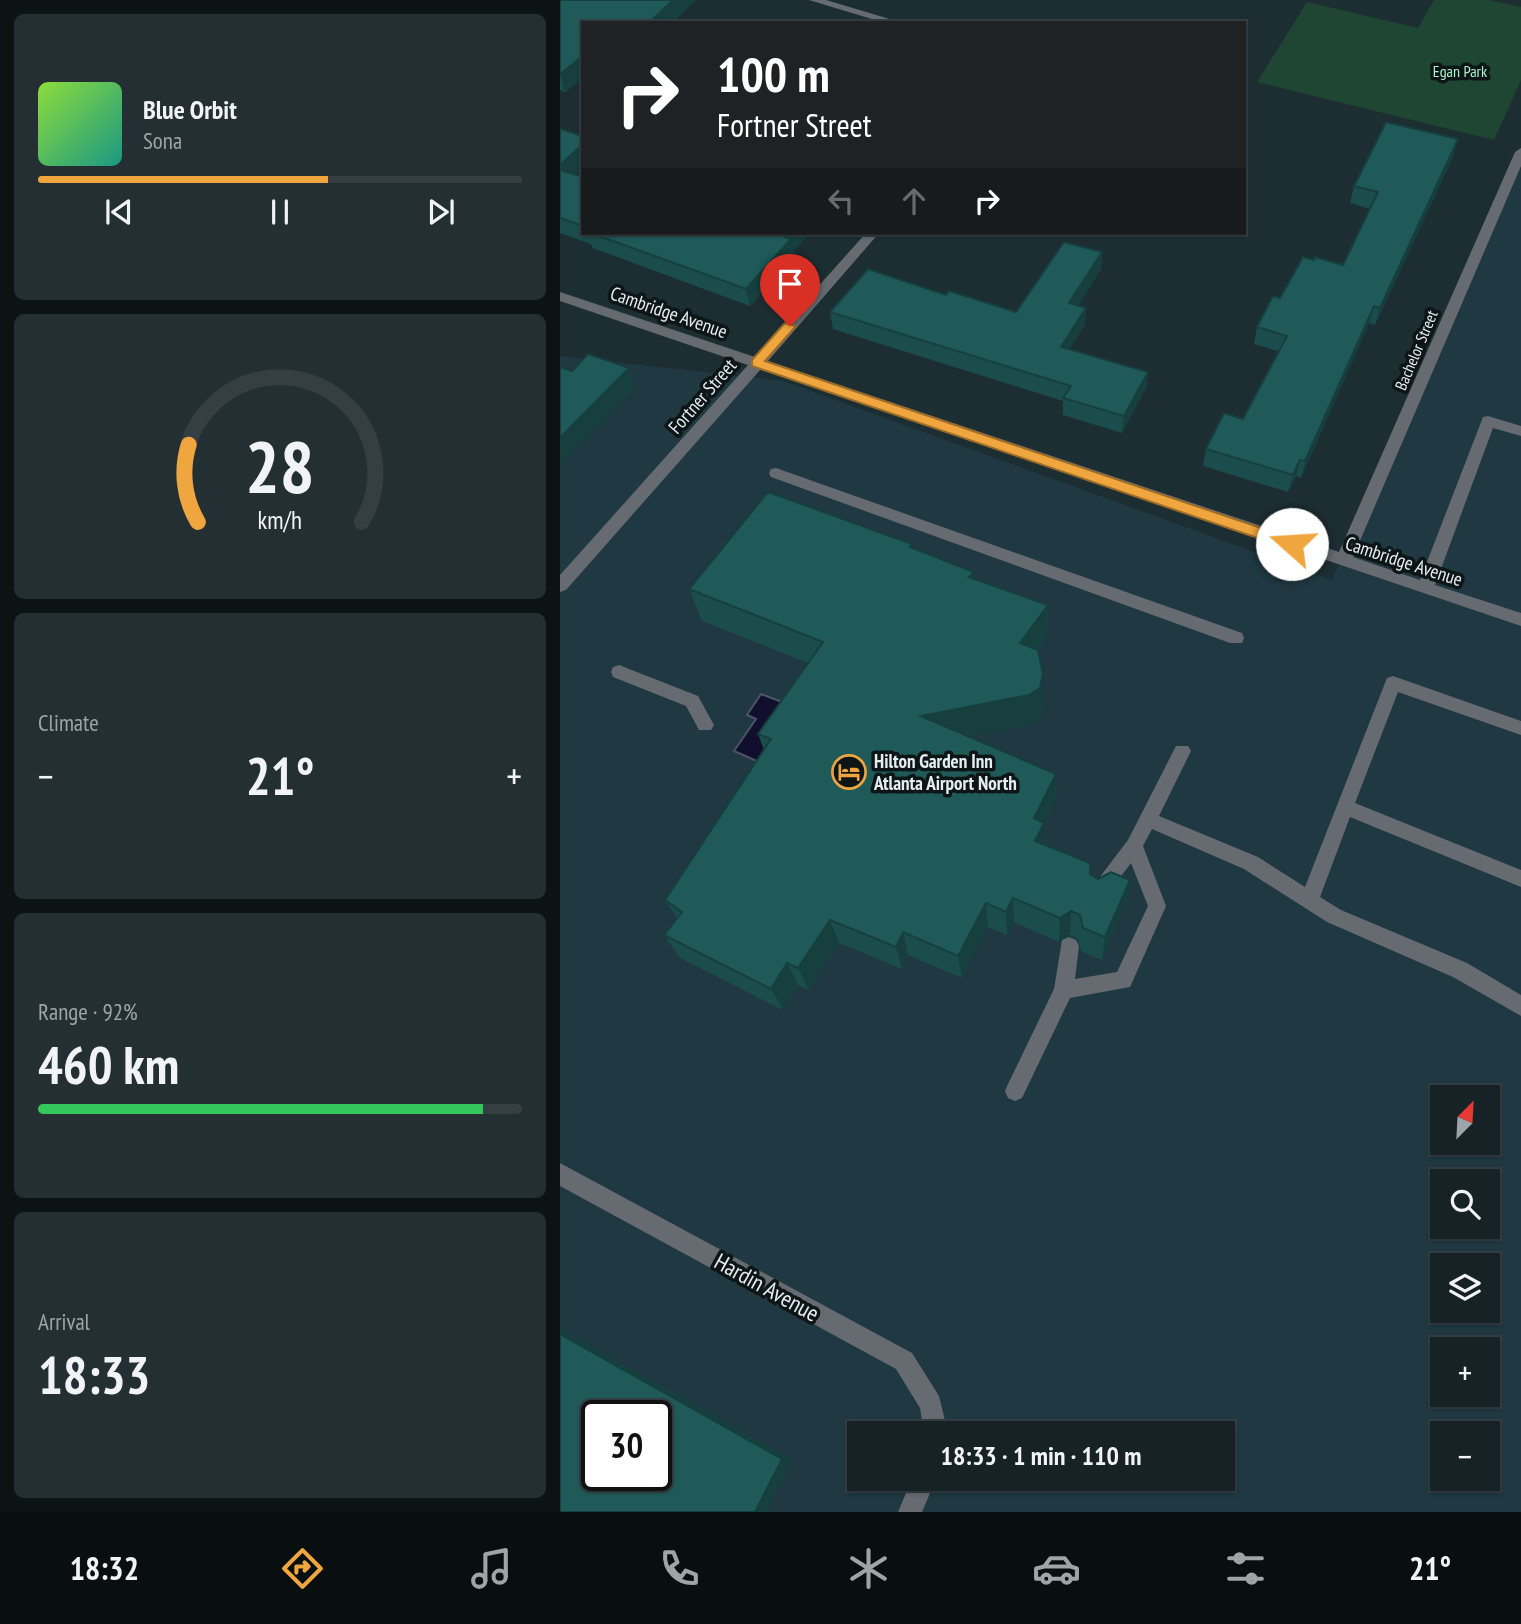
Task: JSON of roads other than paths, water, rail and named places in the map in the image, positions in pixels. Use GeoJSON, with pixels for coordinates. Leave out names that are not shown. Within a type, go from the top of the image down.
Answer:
{"type":"FeatureCollection","features":[{"type":"Feature","properties":{"kind":"street"},"geometry":{"type":"LineString","coordinates":[[814,0],[891,21]]}},
{"type":"Feature","properties":{"kind":"street","name":"Bachelor Street"},"geometry":{"type":"LineString","coordinates":[[1343,561],[1521,152]]}},
{"type":"Feature","properties":{"kind":"street","name":"Fortner Street"},"geometry":{"type":"LineString","coordinates":[[560,586],[871,235]]}},
{"type":"Feature","properties":{"kind":"street","name":"Cambridge Avenue"},"geometry":{"type":"LineString","coordinates":[[560,296],[1521,620]]}},
{"type":"Feature","properties":{"kind":"street"},"geometry":{"type":"LineString","coordinates":[[1425,589],[1488,421],[1521,431]]}},
{"type":"Feature","properties":{"kind":"street"},"geometry":{"type":"LineString","coordinates":[[776,473],[1236,638]]}},
{"type":"Feature","properties":{"kind":"street"},"geometry":{"type":"LineString","coordinates":[[619,672],[692,701],[705,725]]}},
{"type":"Feature","properties":{"kind":"street"},"geometry":{"type":"LineString","coordinates":[[1309,900],[1392,683],[1521,728]]}},
{"type":"Feature","properties":{"kind":"street"},"geometry":{"type":"LineString","coordinates":[[1097,892],[1134,846],[1182,751]]}},
{"type":"Feature","properties":{"kind":"street"},"geometry":{"type":"LineString","coordinates":[[1345,807],[1521,879]]}},
{"type":"Feature","properties":{"kind":"street"},"geometry":{"type":"LineString","coordinates":[[1147,819],[1251,863],[1334,916],[1460,970],[1521,1006]]}},
{"type":"Feature","properties":{"kind":"street"},"geometry":{"type":"LineString","coordinates":[[1064,990],[1123,980],[1157,906],[1134,846]]}},
{"type":"Feature","properties":{"kind":"street"},"geometry":{"type":"LineString","coordinates":[[1015,1091],[1064,990],[1069,946]]}},
{"type":"Feature","properties":{"kind":"street","name":"Hardin Avenue"},"geometry":{"type":"LineString","coordinates":[[560,1174],[904,1361],[931,1404],[934,1421]]}},
{"type":"Feature","properties":{"kind":"street"},"geometry":{"type":"LineString","coordinates":[[910,1512],[919,1491]]}},
{"type":"Feature","properties":{"kind":"place","name":"Hilton Garden Inn Atlanta Airport North"},"geometry":{"type":"Point","coordinates":[849,772]}},
{"type":"Feature","properties":{"kind":"park label","name":"Egan Park"},"geometry":{"type":"Point","coordinates":[1460,71]}}]}
